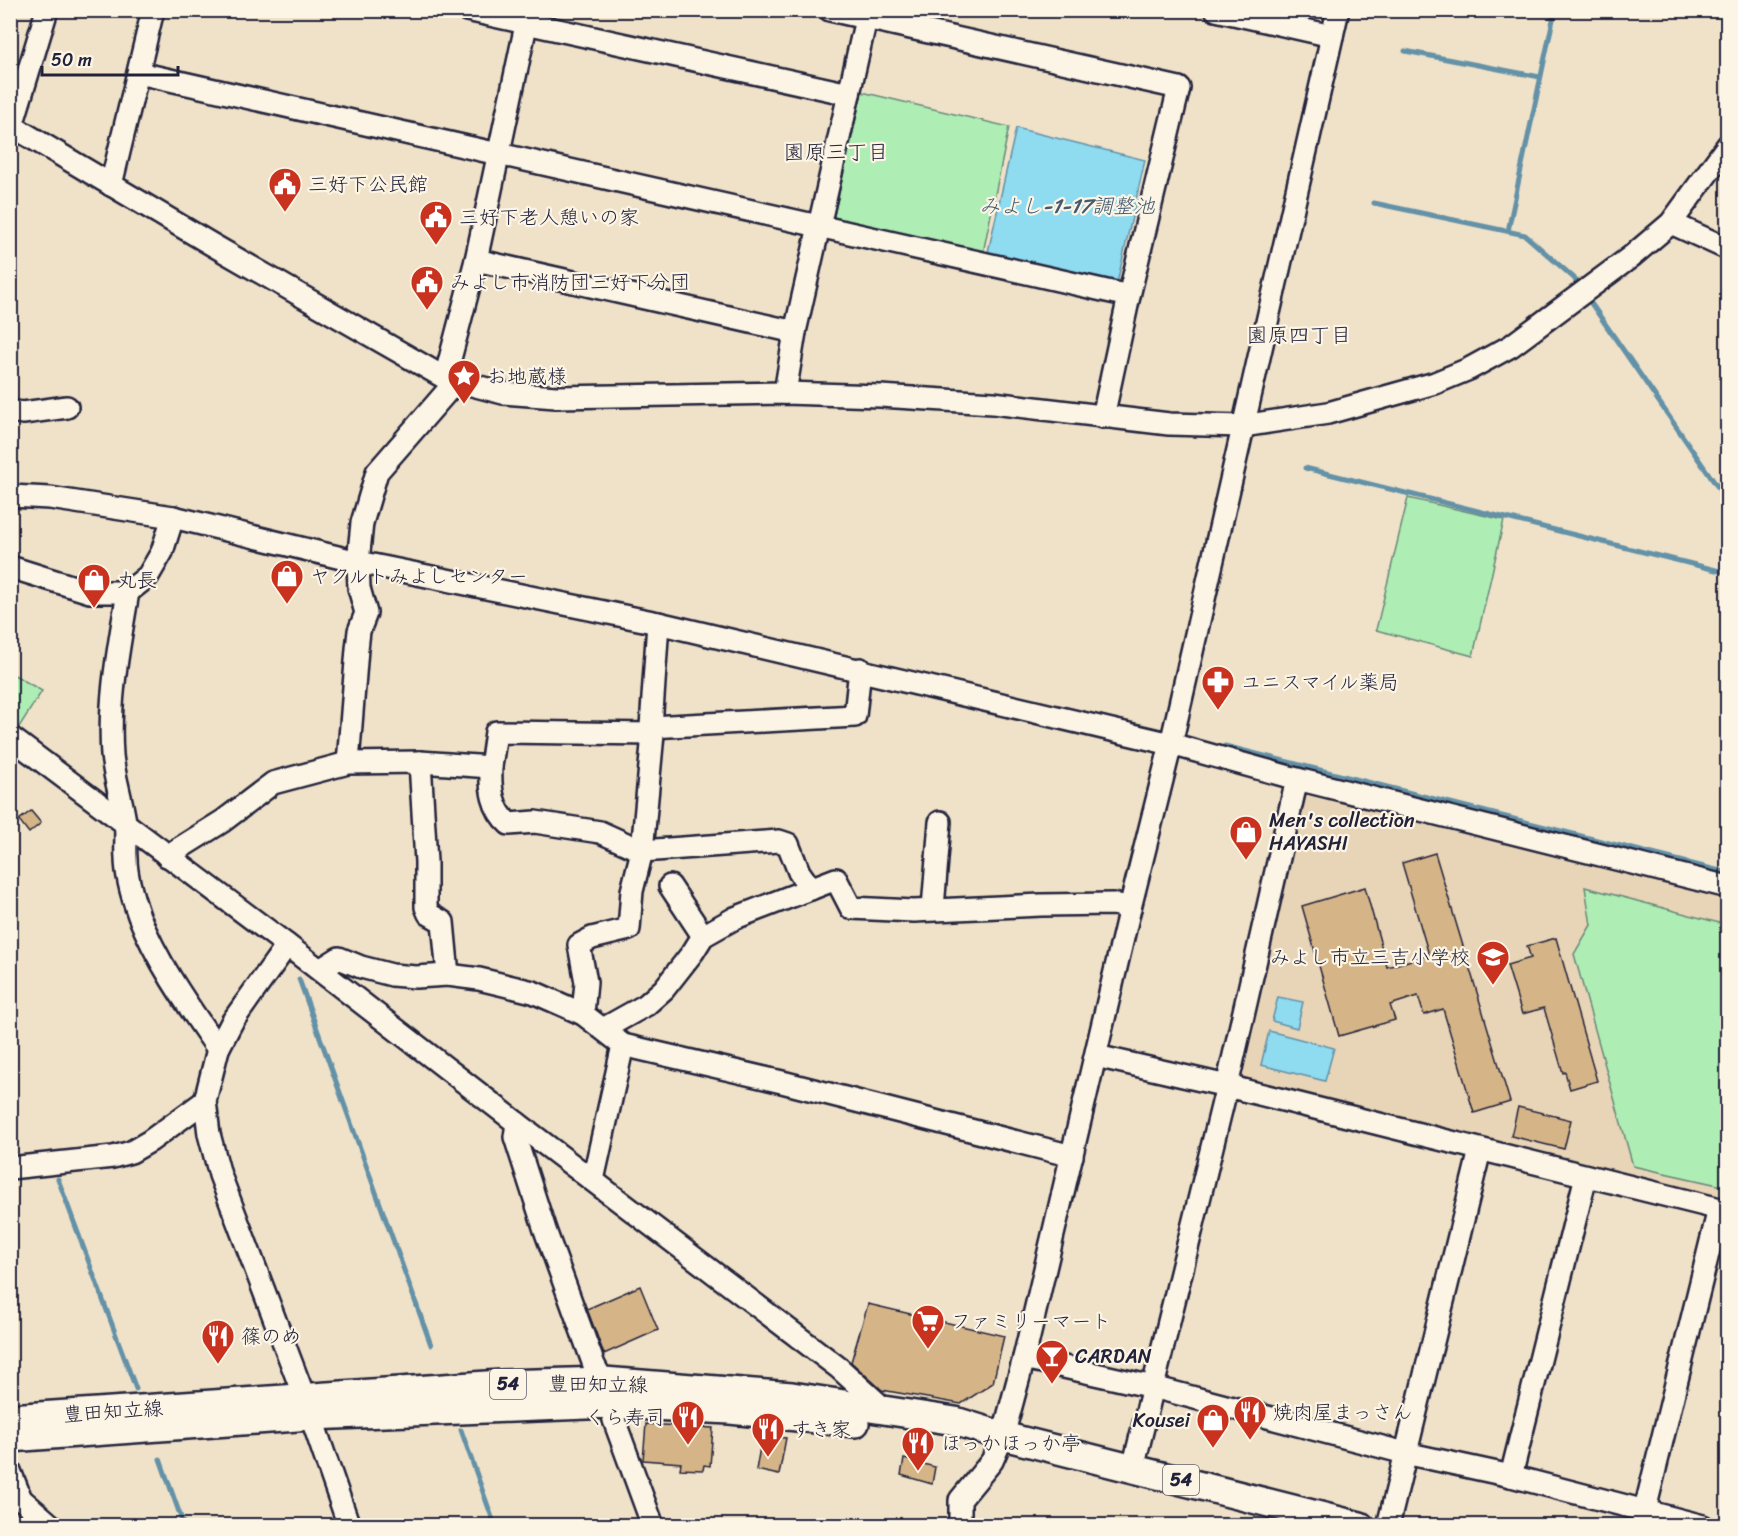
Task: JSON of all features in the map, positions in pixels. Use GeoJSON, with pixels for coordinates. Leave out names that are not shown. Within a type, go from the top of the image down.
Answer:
{"type":"FeatureCollection","features":[{"type":"Feature","properties":{"kind":"main road","name":"豊田知立線"},"geometry":{"type":"LineString","coordinates":[[608,1393],[955,1437],[1003,1436]]}},
{"type":"Feature","properties":{"kind":"main road","name":"豊田知立線"},"geometry":{"type":"LineString","coordinates":[[10,1418],[608,1393],[792,1396],[955,1421],[1003,1436],[1360,1526]]}},
{"type":"Feature","properties":{"kind":"main road","name":"豊田知立線"},"geometry":{"type":"LineString","coordinates":[[10,1438],[308,1407]]}},
{"type":"Feature","properties":{"kind":"street"},"geometry":{"type":"LineString","coordinates":[[47,10],[11,128],[451,379],[503,393],[556,397],[785,393],[880,396],[993,403],[1169,424],[1243,426],[1328,413],[1435,383],[1469,369],[1511,346],[1632,256],[1671,223],[1728,145]]}},
{"type":"Feature","properties":{"kind":"street"},"geometry":{"type":"LineString","coordinates":[[111,185],[153,10]]}},
{"type":"Feature","properties":{"kind":"street"},"geometry":{"type":"LineString","coordinates":[[467,10],[527,17],[849,94]]}},
{"type":"Feature","properties":{"kind":"street"},"geometry":{"type":"LineString","coordinates":[[830,10],[868,15],[1179,88],[1129,296],[1103,417]]}},
{"type":"Feature","properties":{"kind":"street"},"geometry":{"type":"LineString","coordinates":[[1216,10],[1332,36]]}},
{"type":"Feature","properties":{"kind":"street"},"geometry":{"type":"LineString","coordinates":[[960,1526],[960,1500],[992,1461],[1003,1436],[1024,1358],[1171,744],[1338,10]]}},
{"type":"Feature","properties":{"kind":"street"},"geometry":{"type":"LineString","coordinates":[[785,393],[795,332],[868,15]]}},
{"type":"Feature","properties":{"kind":"street"},"geometry":{"type":"LineString","coordinates":[[348,763],[359,631],[366,613],[359,588],[358,562],[362,523],[377,472],[451,379],[527,17]]}},
{"type":"Feature","properties":{"kind":"street"},"geometry":{"type":"LineString","coordinates":[[139,73],[1129,296]]}},
{"type":"Feature","properties":{"kind":"street"},"geometry":{"type":"LineString","coordinates":[[1671,223],[1728,249]]}},
{"type":"Feature","properties":{"kind":"street"},"geometry":{"type":"LineString","coordinates":[[476,260],[795,332]]}},
{"type":"Feature","properties":{"kind":"street"},"geometry":{"type":"LineString","coordinates":[[10,411],[23,412],[67,407]]}},
{"type":"Feature","properties":{"kind":"street"},"geometry":{"type":"LineString","coordinates":[[10,496],[50,498],[173,517],[358,562],[658,623],[1171,744],[1297,779],[1728,886]]}},
{"type":"Feature","properties":{"kind":"street"},"geometry":{"type":"LineString","coordinates":[[10,567],[82,590],[128,592],[148,576],[162,552],[173,517]]}},
{"type":"Feature","properties":{"kind":"street"},"geometry":{"type":"LineString","coordinates":[[128,592],[113,680],[111,732],[112,757],[126,825],[126,861],[140,916],[182,997],[218,1049]]}},
{"type":"Feature","properties":{"kind":"street"},"geometry":{"type":"LineString","coordinates":[[584,1014],[586,982],[579,945],[592,938],[629,929],[632,891],[642,851],[658,623]]}},
{"type":"Feature","properties":{"kind":"street"},"geometry":{"type":"LineString","coordinates":[[811,889],[800,872],[788,844],[779,841],[642,851],[600,832],[535,822],[509,824],[502,818],[494,801],[490,783],[496,732],[652,730],[855,716],[860,669]]}},
{"type":"Feature","properties":{"kind":"street"},"geometry":{"type":"LineString","coordinates":[[10,737],[320,970],[839,1368],[885,1410]]}},
{"type":"Feature","properties":{"kind":"street"},"geometry":{"type":"LineString","coordinates":[[420,762],[426,862],[426,907],[429,914],[443,922],[448,975]]}},
{"type":"Feature","properties":{"kind":"street"},"geometry":{"type":"LineString","coordinates":[[167,856],[223,821],[273,783],[348,763],[420,762],[491,767]]}},
{"type":"Feature","properties":{"kind":"street"},"geometry":{"type":"LineString","coordinates":[[1133,1468],[1227,1086],[1297,779]]}},
{"type":"Feature","properties":{"kind":"street"},"geometry":{"type":"LineString","coordinates":[[933,908],[940,822]]}},
{"type":"Feature","properties":{"kind":"street"},"geometry":{"type":"LineString","coordinates":[[603,1029],[646,1005],[664,989],[703,936],[735,918],[836,879],[851,908],[914,910],[1114,904],[1130,908]]}},
{"type":"Feature","properties":{"kind":"street"},"geometry":{"type":"LineString","coordinates":[[670,886],[703,936]]}},
{"type":"Feature","properties":{"kind":"street"},"geometry":{"type":"LineString","coordinates":[[287,945],[232,1022],[218,1049],[206,1101],[209,1134],[220,1175],[308,1407],[349,1526]]}},
{"type":"Feature","properties":{"kind":"street"},"geometry":{"type":"LineString","coordinates":[[320,970],[339,958],[360,967],[392,975],[416,977],[448,975],[479,979],[533,992],[584,1014],[623,1045],[782,1082],[1072,1156]]}},
{"type":"Feature","properties":{"kind":"street"},"geometry":{"type":"LineString","coordinates":[[593,1180],[623,1045]]}},
{"type":"Feature","properties":{"kind":"street"},"geometry":{"type":"LineString","coordinates":[[1096,1056],[1227,1086],[1723,1210],[1643,1518]]}},
{"type":"Feature","properties":{"kind":"street"},"geometry":{"type":"LineString","coordinates":[[10,1168],[113,1157],[131,1152],[206,1101]]}},
{"type":"Feature","properties":{"kind":"street"},"geometry":{"type":"LineString","coordinates":[[517,1123],[515,1137],[545,1230],[594,1365],[608,1393],[614,1420],[653,1526]]}},
{"type":"Feature","properties":{"kind":"street"},"geometry":{"type":"LineString","coordinates":[[1388,1526],[1480,1150]]}},
{"type":"Feature","properties":{"kind":"street"},"geometry":{"type":"LineString","coordinates":[[1511,1476],[1586,1176]]}},
{"type":"Feature","properties":{"kind":"street"},"geometry":{"type":"LineString","coordinates":[[1024,1358],[1153,1387],[1405,1453],[1511,1476],[1643,1518],[1703,1526]]}},
{"type":"Feature","properties":{"kind":"street"},"geometry":{"type":"LineString","coordinates":[[10,1471],[21,1498],[52,1526]]}},
{"type":"Feature","properties":{"kind":"shaded area","name":"みよし市立三吉小学校"},"geometry":{"type":"Polygon","coordinates":[[[1304,795],[1727,900],[1727,1199],[1242,1081],[1237,1073],[1304,795]]]}},
{"type":"Feature","properties":{"kind":"green space"},"geometry":{"type":"Polygon","coordinates":[[[862,92],[1009,127],[983,253],[833,219],[862,92]]]}},
{"type":"Feature","properties":{"kind":"green space"},"geometry":{"type":"Polygon","coordinates":[[[1408,498],[1504,520],[1473,656],[1376,630],[1408,498]]]}},
{"type":"Feature","properties":{"kind":"green space"},"geometry":{"type":"Polygon","coordinates":[[[11,673],[42,691],[19,727],[11,721],[11,673]]]}},
{"type":"Feature","properties":{"kind":"green space"},"geometry":{"type":"Polygon","coordinates":[[[1585,887],[1727,925],[1727,1187],[1633,1166],[1574,954],[1591,925],[1585,887]]]}},
{"type":"Feature","properties":{"kind":"water","name":"みよし-1-17調整池"},"geometry":{"type":"Polygon","coordinates":[[[1016,128],[1145,160],[1117,283],[988,252],[1016,128]]]}},
{"type":"Feature","properties":{"kind":"water"},"geometry":{"type":"Polygon","coordinates":[[[1278,997],[1303,1002],[1297,1028],[1272,1021],[1278,997]]]}},
{"type":"Feature","properties":{"kind":"water"},"geometry":{"type":"Polygon","coordinates":[[[1269,1031],[1334,1048],[1325,1081],[1261,1065],[1269,1031]]]}},
{"type":"Feature","properties":{"kind":"building"},"geometry":{"type":"Polygon","coordinates":[[[31,811],[41,823],[29,833],[19,820],[31,811]]]}},
{"type":"Feature","properties":{"kind":"building"},"geometry":{"type":"Polygon","coordinates":[[[1435,853],[1510,1102],[1474,1113],[1443,1009],[1424,1015],[1418,996],[1390,1005],[1395,1020],[1339,1036],[1302,906],[1365,887],[1387,967],[1429,955],[1402,863],[1435,853]]]}},
{"type":"Feature","properties":{"kind":"building"},"geometry":{"type":"Polygon","coordinates":[[[1556,938],[1597,1081],[1570,1089],[1544,1008],[1522,1014],[1507,965],[1531,958],[1527,946],[1556,938]]]}},
{"type":"Feature","properties":{"kind":"building"},"geometry":{"type":"Polygon","coordinates":[[[1518,1107],[1571,1120],[1564,1149],[1511,1136],[1518,1107]]]}},
{"type":"Feature","properties":{"kind":"building"},"geometry":{"type":"Polygon","coordinates":[[[640,1286],[658,1330],[604,1354],[587,1309],[640,1286]]]}},
{"type":"Feature","properties":{"kind":"building","name":"ファミリーマート"},"geometry":{"type":"Polygon","coordinates":[[[868,1304],[1004,1336],[993,1383],[961,1404],[882,1390],[851,1362],[868,1304]]]}},
{"type":"Feature","properties":{"kind":"building"},"geometry":{"type":"Polygon","coordinates":[[[646,1424],[713,1428],[710,1466],[704,1465],[703,1470],[680,1469],[681,1463],[643,1460],[646,1424]]]}},
{"type":"Feature","properties":{"kind":"building"},"geometry":{"type":"Polygon","coordinates":[[[762,1436],[786,1438],[779,1475],[756,1470],[762,1436]]]}},
{"type":"Feature","properties":{"kind":"building"},"geometry":{"type":"Polygon","coordinates":[[[904,1459],[935,1467],[932,1484],[901,1475],[904,1459]]]}},
{"type":"Feature","properties":{"kind":"waterway"},"geometry":{"type":"LineString","coordinates":[[1508,231],[1555,10]]}},
{"type":"Feature","properties":{"kind":"waterway"},"geometry":{"type":"LineString","coordinates":[[1405,51],[1540,77]]}},
{"type":"Feature","properties":{"kind":"waterway"},"geometry":{"type":"LineString","coordinates":[[1374,203],[1525,235],[1574,278],[1580,288]]}},
{"type":"Feature","properties":{"kind":"waterway"},"geometry":{"type":"LineString","coordinates":[[1586,296],[1728,502]]}},
{"type":"Feature","properties":{"kind":"waterway"},"geometry":{"type":"LineString","coordinates":[[1305,468],[1728,573]]}},
{"type":"Feature","properties":{"kind":"waterway"},"geometry":{"type":"LineString","coordinates":[[1225,746],[1728,873]]}},
{"type":"Feature","properties":{"kind":"waterway"},"geometry":{"type":"LineString","coordinates":[[299,979],[431,1345]]}},
{"type":"Feature","properties":{"kind":"waterway"},"geometry":{"type":"LineString","coordinates":[[58,1179],[136,1389]]}},
{"type":"Feature","properties":{"kind":"waterway"},"geometry":{"type":"LineString","coordinates":[[461,1430],[495,1526]]}},
{"type":"Feature","properties":{"kind":"waterway"},"geometry":{"type":"LineString","coordinates":[[160,1459],[184,1526]]}},
{"type":"Feature","properties":{"kind":"place","name":"三好下公民館"},"geometry":{"type":"Point","coordinates":[285,213]}},
{"type":"Feature","properties":{"kind":"place","name":"三好下老人憩いの家"},"geometry":{"type":"Point","coordinates":[436,246]}},
{"type":"Feature","properties":{"kind":"place","name":"みよし市消防団三好下分団"},"geometry":{"type":"Point","coordinates":[427,311]}},
{"type":"Feature","properties":{"kind":"place","name":"お地蔵様"},"geometry":{"type":"Point","coordinates":[464,405]}},
{"type":"Feature","properties":{"kind":"place","name":"ヤクルトみよしセンター"},"geometry":{"type":"Point","coordinates":[287,605]}},
{"type":"Feature","properties":{"kind":"place","name":"丸長"},"geometry":{"type":"Point","coordinates":[94,609]}},
{"type":"Feature","properties":{"kind":"place","name":"ユニスマイル薬局"},"geometry":{"type":"Point","coordinates":[1218,711]}},
{"type":"Feature","properties":{"kind":"place","name":"Men's collection HAYASHI"},"geometry":{"type":"Point","coordinates":[1246,861]}},
{"type":"Feature","properties":{"kind":"place","name":"みよし市立三吉小学校"},"geometry":{"type":"Point","coordinates":[1493,986]}},
{"type":"Feature","properties":{"kind":"place","name":"ファミリーマート"},"geometry":{"type":"Point","coordinates":[928,1350]}},
{"type":"Feature","properties":{"kind":"place","name":"篠のめ"},"geometry":{"type":"Point","coordinates":[218,1365]}},
{"type":"Feature","properties":{"kind":"place","name":"CARDAN"},"geometry":{"type":"Point","coordinates":[1052,1385]}},
{"type":"Feature","properties":{"kind":"place","name":"焼肉屋まっさん"},"geometry":{"type":"Point","coordinates":[1250,1441]}},
{"type":"Feature","properties":{"kind":"place","name":"くら寿司"},"geometry":{"type":"Point","coordinates":[688,1446]}},
{"type":"Feature","properties":{"kind":"place","name":"Kousei"},"geometry":{"type":"Point","coordinates":[1213,1449]}},
{"type":"Feature","properties":{"kind":"place","name":"すき家"},"geometry":{"type":"Point","coordinates":[768,1458]}},
{"type":"Feature","properties":{"kind":"place","name":"ほっかほっか亭"},"geometry":{"type":"Point","coordinates":[918,1472]}},
{"type":"Feature","properties":{"kind":"district","name":"園原三丁目"},"geometry":{"type":"Point","coordinates":[836,152]}},
{"type":"Feature","properties":{"kind":"district","name":"園原四丁目"},"geometry":{"type":"Point","coordinates":[1299,335]}}]}
